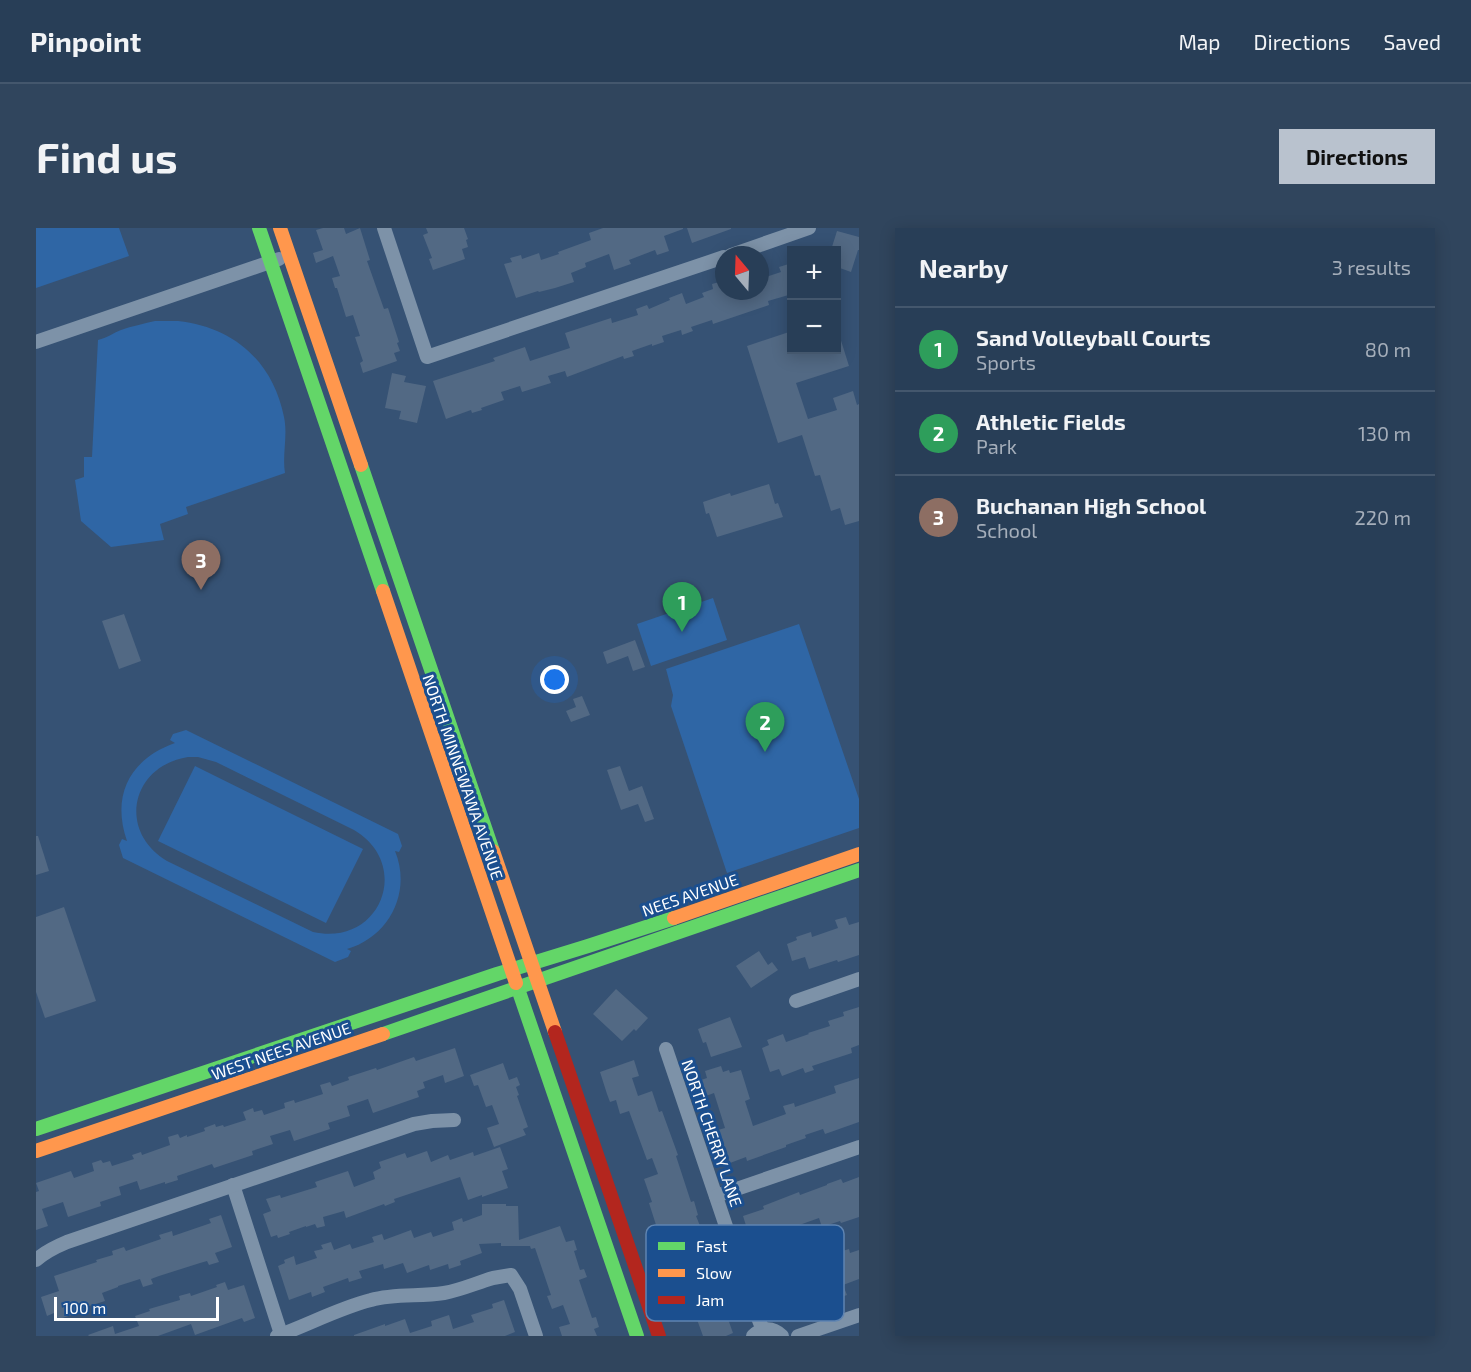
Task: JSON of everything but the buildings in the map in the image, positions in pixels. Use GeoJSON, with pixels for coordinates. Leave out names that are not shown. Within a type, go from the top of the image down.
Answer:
{"type":"FeatureCollection","features":[{"type":"Feature","properties":{"kind":"main road","name":"NORTH MINNEWAWA AVENUE"},"geometry":{"type":"LineString","coordinates":[[259,228],[517,988],[638,1336]]}},
{"type":"Feature","properties":{"kind":"main road","name":"NORTH MINNEWAWA AVENUE"},"geometry":{"type":"LineString","coordinates":[[280,228],[646,1298]]}},
{"type":"Feature","properties":{"kind":"main road"},"geometry":{"type":"LineString","coordinates":[[410,674],[430,667]]}},
{"type":"Feature","properties":{"kind":"main road","name":"NEES AVENUE"},"geometry":{"type":"LineString","coordinates":[[531,964],[707,907],[859,854]]}},
{"type":"Feature","properties":{"kind":"main road","name":"NEES AVENUE"},"geometry":{"type":"LineString","coordinates":[[537,982],[859,870]]}},
{"type":"Feature","properties":{"kind":"main road","name":"WEST NEES AVENUE"},"geometry":{"type":"LineString","coordinates":[[36,1129],[531,964]]}},
{"type":"Feature","properties":{"kind":"main road","name":"WEST NEES AVENUE"},"geometry":{"type":"LineString","coordinates":[[36,1151],[537,982]]}},
{"type":"Feature","properties":{"kind":"main road"},"geometry":{"type":"LineString","coordinates":[[36,1141],[174,1094],[181,1088],[182,1080]]}},
{"type":"Feature","properties":{"kind":"main road","name":"NORTH MINNEWAWA AVENUE"},"geometry":{"type":"LineString","coordinates":[[654,1321],[659,1336]]}},
{"type":"Feature","properties":{"kind":"street"},"geometry":{"type":"LineString","coordinates":[[384,228],[427,357],[715,260]]}},
{"type":"Feature","properties":{"kind":"street"},"geometry":{"type":"LineString","coordinates":[[757,246],[809,228]]}},
{"type":"Feature","properties":{"kind":"street"},"geometry":{"type":"LineString","coordinates":[[36,342],[290,255]]}},
{"type":"Feature","properties":{"kind":"street"},"geometry":{"type":"LineString","coordinates":[[796,1001],[859,979]]}},
{"type":"Feature","properties":{"kind":"street","name":"NORTH CHERRY LANE"},"geometry":{"type":"LineString","coordinates":[[666,1049],[726,1225]]}},
{"type":"Feature","properties":{"kind":"street"},"geometry":{"type":"LineString","coordinates":[[36,1260],[67,1242],[233,1185],[414,1125],[453,1120]]}},
{"type":"Feature","properties":{"kind":"street"},"geometry":{"type":"LineString","coordinates":[[716,1196],[859,1147]]}},
{"type":"Feature","properties":{"kind":"street"},"geometry":{"type":"LineString","coordinates":[[233,1185],[279,1335],[374,1299],[446,1293],[492,1278],[511,1275],[520,1289],[536,1336]]}},
{"type":"Feature","properties":{"kind":"street"},"geometry":{"type":"LineString","coordinates":[[844,1321],[859,1316]]}},
{"type":"Feature","properties":{"kind":"street"},"geometry":{"type":"LineString","coordinates":[[798,1336],[844,1321]]}},
{"type":"Feature","properties":{"kind":"street"},"geometry":{"type":"LineString","coordinates":[[758,1333],[771,1329],[782,1336]]}},
{"type":"Feature","properties":{"kind":"shaded area"},"geometry":{"type":"Polygon","coordinates":[[[36,228],[119,228],[129,256],[36,288],[36,228]]]}},
{"type":"Feature","properties":{"kind":"shaded area"},"geometry":{"type":"Polygon","coordinates":[[[155,321],[178,321],[217,331],[248,351],[260,364],[279,397],[284,417],[285,473],[186,507],[188,514],[160,524],[164,540],[111,547],[81,521],[75,480],[84,477],[84,457],[92,457],[98,340],[118,331],[155,321]]]}},
{"type":"Feature","properties":{"kind":"shaded area"},"geometry":{"type":"Polygon","coordinates":[[[713,598],[727,640],[651,666],[637,624],[713,598]]]}},
{"type":"Feature","properties":{"kind":"shaded area"},"geometry":{"type":"Polygon","coordinates":[[[799,624],[859,799],[859,828],[727,873],[671,706],[673,695],[666,669],[799,624]]]}},
{"type":"Feature","properties":{"kind":"shaded area"},"geometry":{"type":"Polygon","coordinates":[[[186,730],[398,834],[402,846],[399,852],[395,851],[400,866],[401,882],[393,911],[385,924],[362,943],[347,949],[351,951],[348,957],[335,962],[123,858],[119,845],[122,839],[127,841],[121,809],[128,781],[146,759],[175,743],[170,740],[173,734],[186,730]],[[188,757],[169,763],[154,773],[143,786],[137,801],[137,817],[141,833],[151,848],[167,861],[313,932],[336,933],[356,927],[371,916],[381,900],[385,882],[382,863],[372,845],[354,830],[216,762],[188,757]]]}},
{"type":"Feature","properties":{"kind":"shaded area"},"geometry":{"type":"Polygon","coordinates":[[[195,766],[363,849],[326,923],[158,841],[195,766]]]}},
{"type":"Feature","properties":{"kind":"traffic: fast"},"geometry":{"type":"LineString","coordinates":[[259,228],[383,591]]}},
{"type":"Feature","properties":{"kind":"traffic: fast"},"geometry":{"type":"LineString","coordinates":[[361,465],[493,851]]}},
{"type":"Feature","properties":{"kind":"traffic: fast"},"geometry":{"type":"LineString","coordinates":[[383,1034],[859,870]]}},
{"type":"Feature","properties":{"kind":"traffic: fast"},"geometry":{"type":"LineString","coordinates":[[36,1129],[497,974],[674,918]]}},
{"type":"Feature","properties":{"kind":"traffic: fast"},"geometry":{"type":"LineString","coordinates":[[516,983],[637,1336]]}},
{"type":"Feature","properties":{"kind":"traffic: slow"},"geometry":{"type":"LineString","coordinates":[[280,228],[361,465]]}},
{"type":"Feature","properties":{"kind":"traffic: slow"},"geometry":{"type":"LineString","coordinates":[[383,591],[516,983]]}},
{"type":"Feature","properties":{"kind":"traffic: slow"},"geometry":{"type":"LineString","coordinates":[[493,851],[555,1032]]}},
{"type":"Feature","properties":{"kind":"traffic: slow"},"geometry":{"type":"LineString","coordinates":[[674,918],[859,854]]}},
{"type":"Feature","properties":{"kind":"traffic: slow"},"geometry":{"type":"LineString","coordinates":[[36,1151],[383,1034]]}},
{"type":"Feature","properties":{"kind":"traffic: jam"},"geometry":{"type":"LineString","coordinates":[[555,1032],[646,1298]]}},
{"type":"Feature","properties":{"kind":"traffic: jam"},"geometry":{"type":"LineString","coordinates":[[654,1321],[659,1336]]}},
{"type":"Feature","properties":{"kind":"place","name":"Buchanan High School"},"geometry":{"type":"Point","coordinates":[201,590]}},
{"type":"Feature","properties":{"kind":"place","name":"Sand Volleyball Courts"},"geometry":{"type":"Point","coordinates":[682,632]}},
{"type":"Feature","properties":{"kind":"place","name":"Athletic Fields"},"geometry":{"type":"Point","coordinates":[765,752]}}]}
